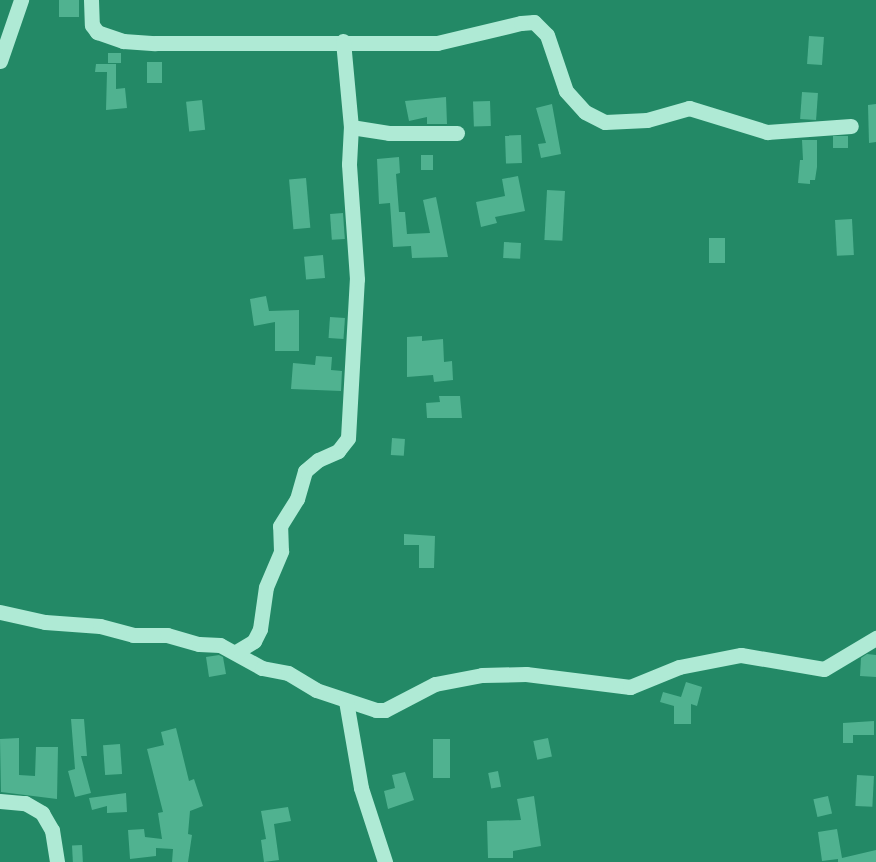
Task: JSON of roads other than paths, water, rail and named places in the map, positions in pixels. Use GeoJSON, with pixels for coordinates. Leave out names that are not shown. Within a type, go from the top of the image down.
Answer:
{"type":"FeatureCollection","features":[{"type":"Feature","properties":{"kind":"street"},"geometry":{"type":"LineString","coordinates":[[1,58],[21,0]]}},
{"type":"Feature","properties":{"kind":"street"},"geometry":{"type":"LineString","coordinates":[[91,0],[92,25],[98,32],[123,40],[255,44],[343,41],[436,43],[521,23],[534,22],[548,35],[566,91],[585,112],[605,122],[647,120],[689,108],[766,132],[851,126]]}},
{"type":"Feature","properties":{"kind":"street"},"geometry":{"type":"LineString","coordinates":[[236,652],[258,636],[266,587],[281,551],[280,526],[297,498],[305,471],[318,460],[338,451],[348,438],[357,280],[349,171],[351,127],[343,41]]}},
{"type":"Feature","properties":{"kind":"street"},"geometry":{"type":"LineString","coordinates":[[351,127],[389,133],[457,133]]}},
{"type":"Feature","properties":{"kind":"street"},"geometry":{"type":"LineString","coordinates":[[0,612],[56,624],[100,626],[133,635],[173,636],[236,652],[262,668],[288,673],[316,690],[369,709],[385,710],[435,684],[482,675],[526,674],[630,687],[679,667],[741,655],[824,669],[876,638]]}},
{"type":"Feature","properties":{"kind":"street"},"geometry":{"type":"LineString","coordinates":[[346,701],[361,788],[384,862]]}},
{"type":"Feature","properties":{"kind":"street"},"geometry":{"type":"LineString","coordinates":[[0,800],[24,803],[42,813],[52,830],[57,862]]}}]}
